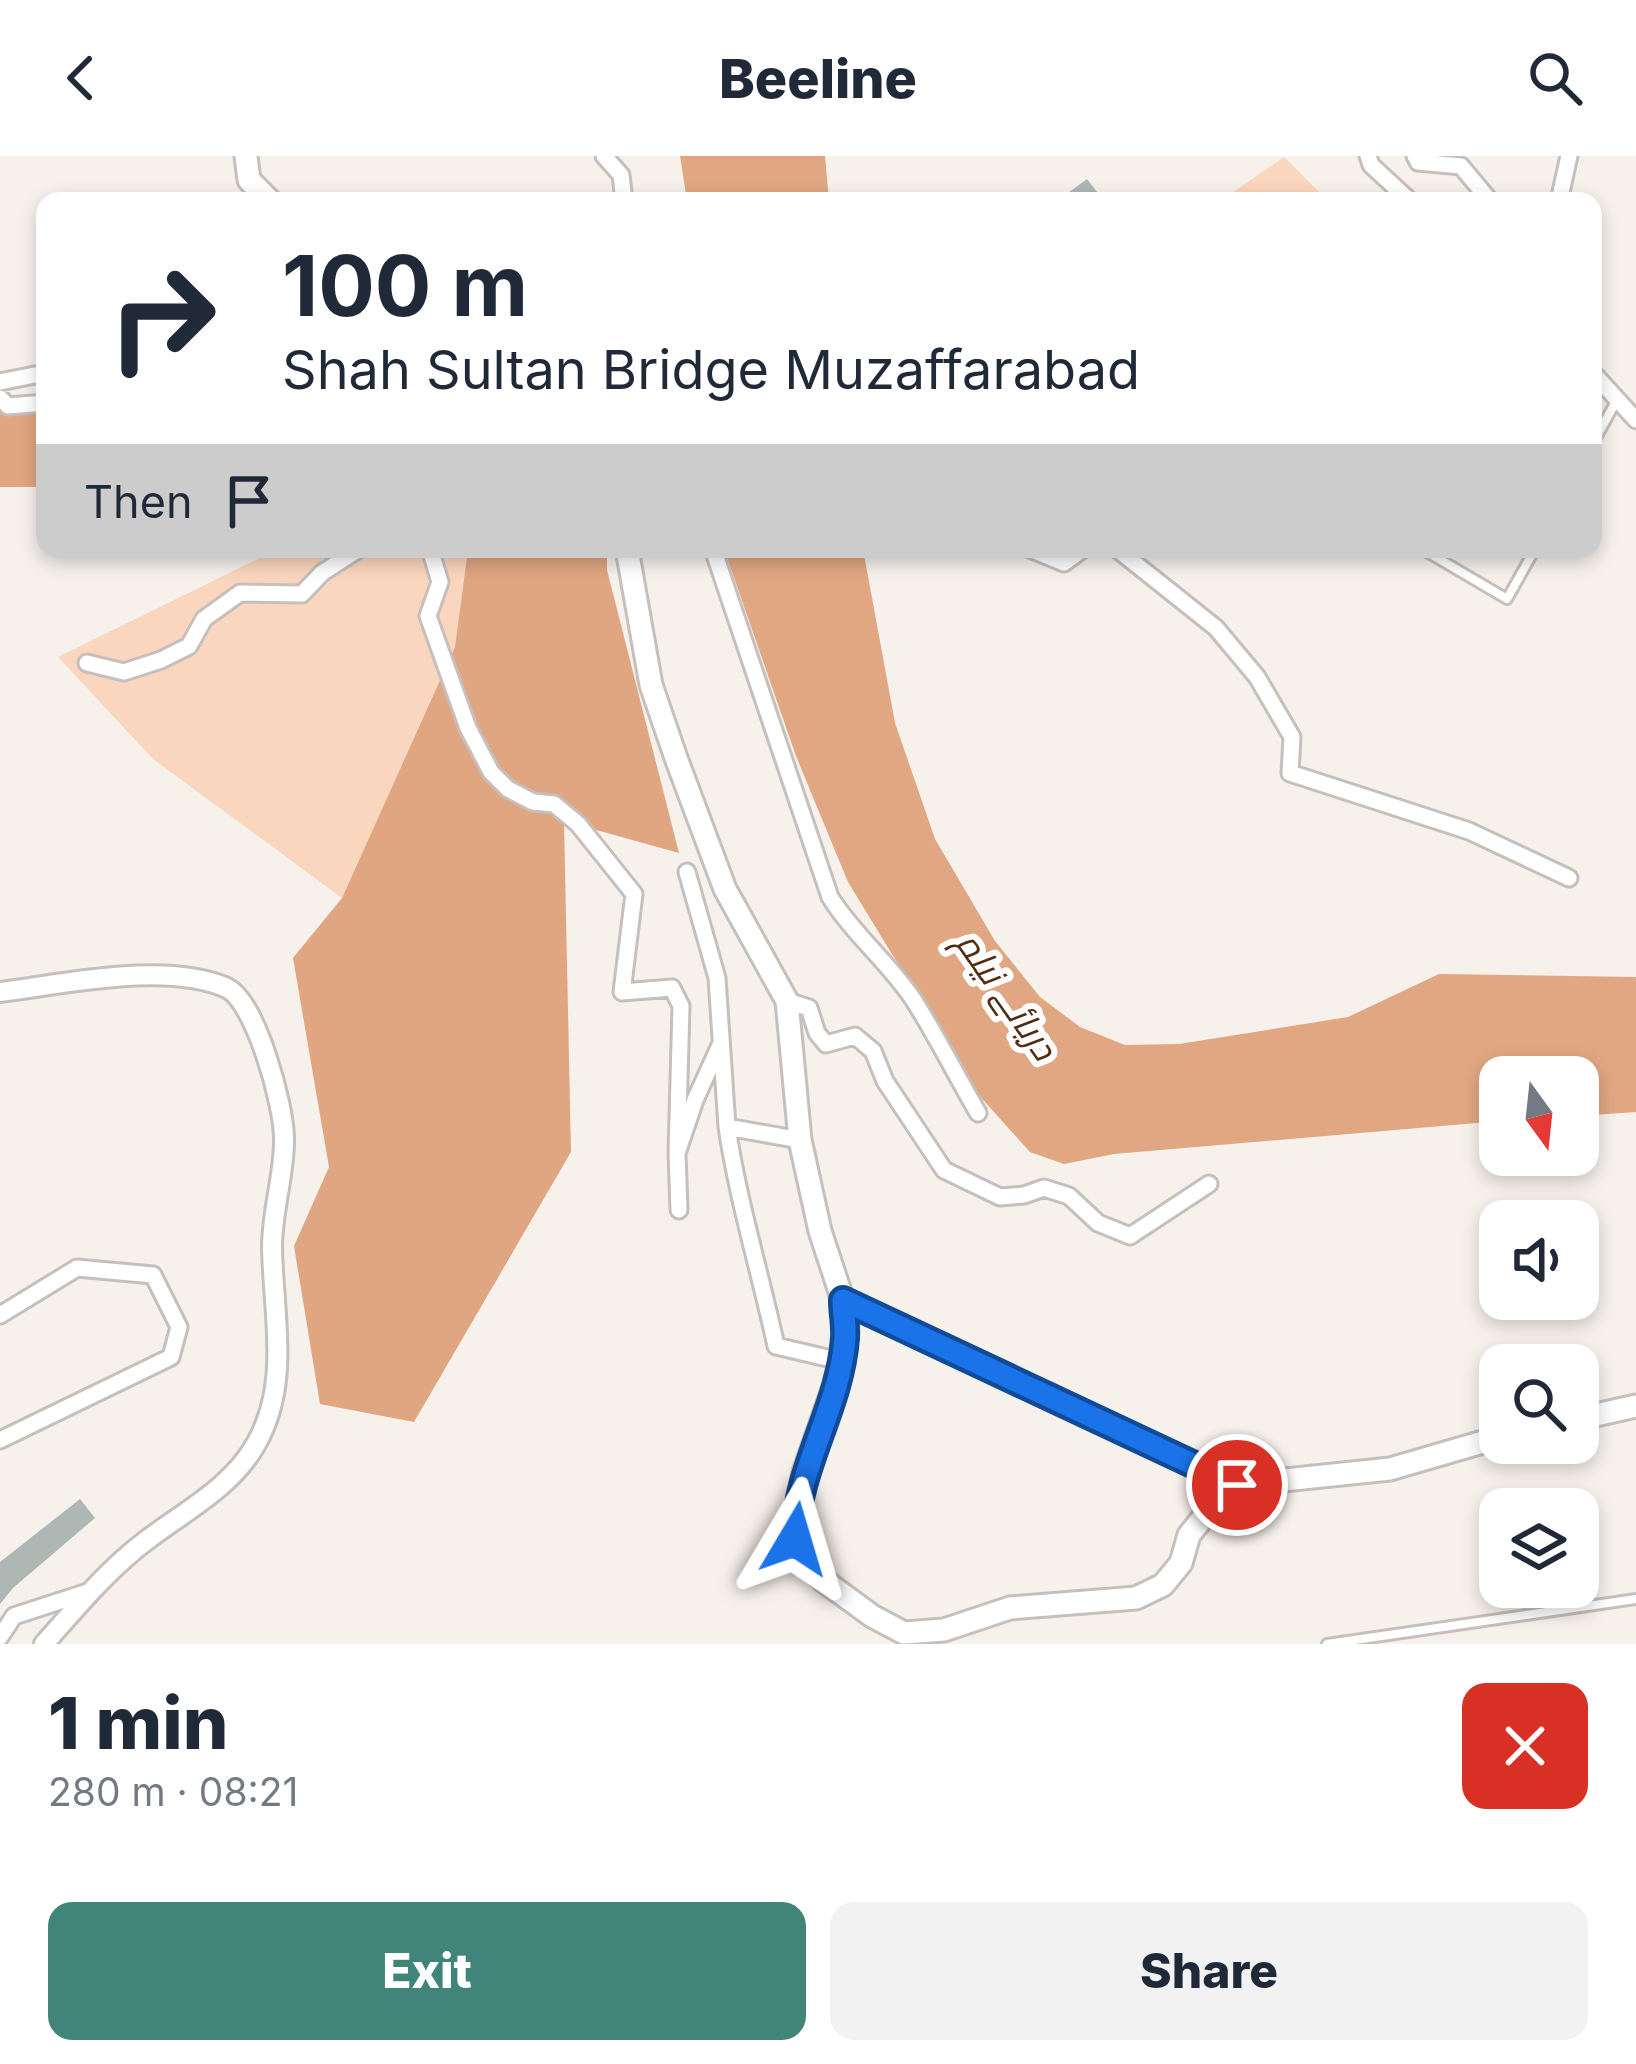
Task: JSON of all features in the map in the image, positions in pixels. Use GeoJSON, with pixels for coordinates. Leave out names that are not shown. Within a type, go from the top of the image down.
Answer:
{"type":"FeatureCollection","features":[{"type":"Feature","properties":{"kind":"main road"},"geometry":{"type":"LineString","coordinates":[[246,156],[249,180],[260,192]]}},
{"type":"Feature","properties":{"kind":"main road"},"geometry":{"type":"LineString","coordinates":[[629,558],[651,685],[676,758],[724,889],[787,1001],[800,1140],[820,1231],[843,1300],[845,1340],[795,1516],[795,1539],[806,1562],[823,1580],[904,1634],[944,1630],[1010,1608],[1136,1598],[1163,1585],[1181,1563],[1189,1535],[1237,1485],[1390,1469],[1479,1443]]}},
{"type":"Feature","properties":{"kind":"main road"},"geometry":{"type":"LineString","coordinates":[[1599,1414],[1636,1406]]}},
{"type":"Feature","properties":{"kind":"street"},"geometry":{"type":"LineString","coordinates":[[604,156],[621,175],[623,192]]}},
{"type":"Feature","properties":{"kind":"street"},"geometry":{"type":"LineString","coordinates":[[1367,156],[1400,192]]}},
{"type":"Feature","properties":{"kind":"street"},"geometry":{"type":"LineString","coordinates":[[1415,156],[1418,162],[1461,166],[1483,192]]}},
{"type":"Feature","properties":{"kind":"street"},"geometry":{"type":"LineString","coordinates":[[1561,192],[1569,156]]}},
{"type":"Feature","properties":{"kind":"street"},"geometry":{"type":"LineString","coordinates":[[0,382],[36,375]]}},
{"type":"Feature","properties":{"kind":"street"},"geometry":{"type":"LineString","coordinates":[[1602,382],[1636,420]]}},
{"type":"Feature","properties":{"kind":"street"},"geometry":{"type":"LineString","coordinates":[[0,398],[8,406],[36,404]]}},
{"type":"Feature","properties":{"kind":"street"},"geometry":{"type":"LineString","coordinates":[[87,663],[124,672],[161,659],[189,646],[204,619],[240,593],[302,594],[345,558]]}},
{"type":"Feature","properties":{"kind":"street"},"geometry":{"type":"LineString","coordinates":[[433,558],[440,582],[428,616],[468,728],[490,772],[508,789],[533,802],[554,804],[616,867],[634,895],[622,992],[672,988],[681,1006],[679,1210]]}},
{"type":"Feature","properties":{"kind":"street"},"geometry":{"type":"LineString","coordinates":[[716,558],[830,897],[913,999],[978,1112]]}},
{"type":"Feature","properties":{"kind":"street"},"geometry":{"type":"LineString","coordinates":[[1128,558],[1216,628],[1257,677],[1292,736],[1290,773],[1469,831],[1569,878]]}},
{"type":"Feature","properties":{"kind":"street"},"geometry":{"type":"LineString","coordinates":[[687,872],[717,978],[727,1127],[737,1191],[776,1346],[840,1360]]}},
{"type":"Feature","properties":{"kind":"street"},"geometry":{"type":"LineString","coordinates":[[0,992],[156,974],[228,988],[243,1002],[263,1051],[285,1140],[272,1244],[278,1364],[275,1405],[254,1448],[212,1495],[144,1541],[44,1644]]}},
{"type":"Feature","properties":{"kind":"street"},"geometry":{"type":"LineString","coordinates":[[787,1001],[809,1009],[826,1044],[855,1036],[872,1051],[885,1082],[944,1170],[1000,1197],[1044,1189],[1070,1196],[1099,1223],[1130,1236],[1209,1184]]}},
{"type":"Feature","properties":{"kind":"street"},"geometry":{"type":"LineString","coordinates":[[677,1154],[694,1100],[722,1041]]}},
{"type":"Feature","properties":{"kind":"street"},"geometry":{"type":"LineString","coordinates":[[727,1127],[800,1140]]}},
{"type":"Feature","properties":{"kind":"street"},"geometry":{"type":"LineString","coordinates":[[0,1315],[77,1268],[153,1275],[179,1327],[171,1358],[0,1440]]}},
{"type":"Feature","properties":{"kind":"street"},"geometry":{"type":"LineString","coordinates":[[0,1637],[14,1616],[91,1591]]}},
{"type":"Feature","properties":{"kind":"lane"},"geometry":{"type":"LineString","coordinates":[[1602,426],[1618,397]]}},
{"type":"Feature","properties":{"kind":"lane"},"geometry":{"type":"LineString","coordinates":[[1437,558],[1507,599],[1529,558]]}},
{"type":"Feature","properties":{"kind":"lane"},"geometry":{"type":"LineString","coordinates":[[843,1300],[1237,1485]]}},
{"type":"Feature","properties":{"kind":"lane"},"geometry":{"type":"LineString","coordinates":[[1327,1644],[1636,1599]]}},
{"type":"Feature","properties":{"kind":"shaded area"},"geometry":{"type":"Polygon","coordinates":[[[1284,157],[1319,192],[1233,192],[1284,157]]]}},
{"type":"Feature","properties":{"kind":"shaded area"},"geometry":{"type":"Polygon","coordinates":[[[36,395],[36,487],[0,487],[0,411],[36,395]]]}},
{"type":"Feature","properties":{"kind":"shaded area"},"geometry":{"type":"Polygon","coordinates":[[[260,558],[467,558],[455,647],[342,898],[153,759],[58,657],[260,558]]]}},
{"type":"Feature","properties":{"kind":"shaded area"},"geometry":{"type":"Polygon","coordinates":[[[467,558],[607,558],[679,853],[564,821],[571,1152],[414,1422],[320,1404],[294,1246],[329,1167],[293,958],[342,898],[455,647],[467,558]]]}},
{"type":"Feature","properties":{"kind":"water"},"geometry":{"type":"Polygon","coordinates":[[[680,156],[825,156],[828,192],[686,192],[680,156]]]}},
{"type":"Feature","properties":{"kind":"water","name":"دریائے نیلم"},"geometry":{"type":"Polygon","coordinates":[[[727,558],[865,558],[895,723],[935,839],[995,941],[1040,997],[1080,1027],[1125,1045],[1179,1044],[1348,1017],[1439,974],[1636,977],[1636,1112],[1599,1115],[1599,1056],[1479,1056],[1479,1123],[1114,1154],[1064,1164],[1030,1152],[976,1092],[848,882],[796,756],[727,558]]]}},
{"type":"Feature","properties":{"kind":"building"},"geometry":{"type":"Polygon","coordinates":[[[1087,179],[1097,192],[1069,192],[1087,179]]]}},
{"type":"Feature","properties":{"kind":"building"},"geometry":{"type":"Polygon","coordinates":[[[80,1499],[95,1518],[0,1604],[0,1562],[80,1499]]]}},
{"type":"Feature","properties":{"kind":"route"},"geometry":{"type":"LineString","coordinates":[[795,1539],[804,1472],[845,1340],[843,1300],[1237,1485]]}}]}
